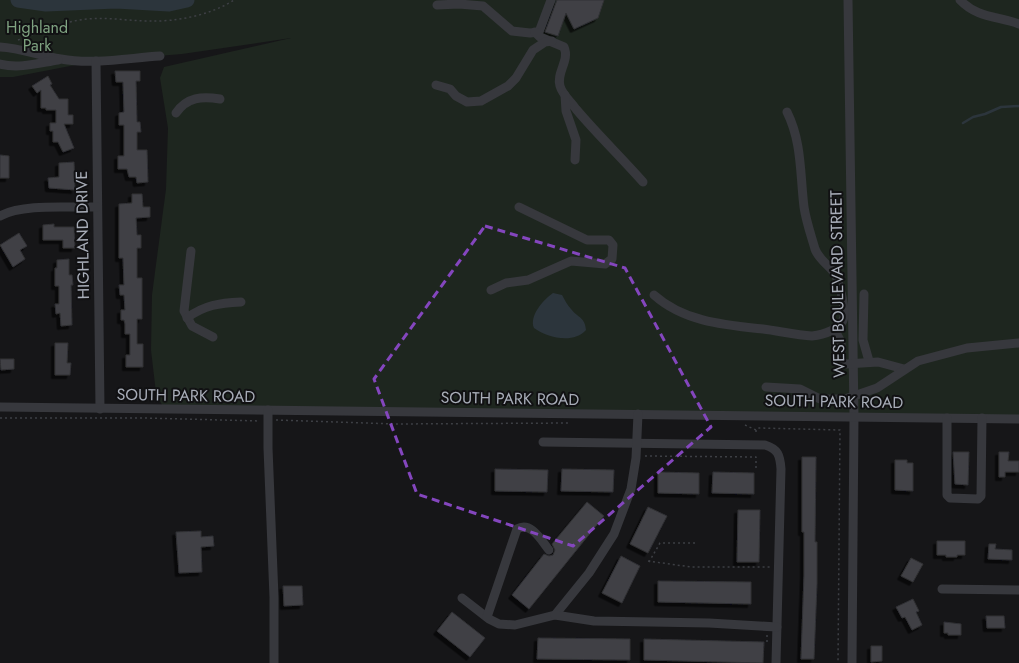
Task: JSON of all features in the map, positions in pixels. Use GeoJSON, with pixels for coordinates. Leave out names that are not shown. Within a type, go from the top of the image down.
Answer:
{"type":"FeatureCollection","features":[{"type":"Feature","properties":{"kind":"street"},"geometry":{"type":"LineString","coordinates":[[427,6],[438,3],[483,6],[512,31],[539,32],[551,0]]}},
{"type":"Feature","properties":{"kind":"street","name":"WEST BOULEVARD STREET"},"geometry":{"type":"LineString","coordinates":[[848,0],[854,396],[852,663]]}},
{"type":"Feature","properties":{"kind":"street"},"geometry":{"type":"LineString","coordinates":[[960,0],[967,7],[982,14],[1019,24]]}},
{"type":"Feature","properties":{"kind":"street"},"geometry":{"type":"LineString","coordinates":[[535,32],[540,37],[564,47],[566,52],[560,86],[565,95],[593,129],[643,182]]}},
{"type":"Feature","properties":{"kind":"street"},"geometry":{"type":"LineString","coordinates":[[436,85],[450,89],[456,96],[467,102],[481,100],[508,86],[516,78],[533,50],[545,42],[552,41]]}},
{"type":"Feature","properties":{"kind":"street"},"geometry":{"type":"LineString","coordinates":[[0,47],[17,48],[61,59],[96,61],[160,56]]}},
{"type":"Feature","properties":{"kind":"street"},"geometry":{"type":"LineString","coordinates":[[0,64],[8,66],[34,64],[61,59]]}},
{"type":"Feature","properties":{"kind":"street","name":"HIGHLAND DRIVE"},"geometry":{"type":"LineString","coordinates":[[96,61],[100,409]]}},
{"type":"Feature","properties":{"kind":"street"},"geometry":{"type":"LineString","coordinates":[[565,95],[566,111],[576,140],[575,160]]}},
{"type":"Feature","properties":{"kind":"street"},"geometry":{"type":"LineString","coordinates":[[176,113],[182,104],[190,100],[208,97],[220,99]]}},
{"type":"Feature","properties":{"kind":"street"},"geometry":{"type":"LineString","coordinates":[[654,295],[672,309],[722,324],[812,336],[820,335],[834,329],[842,323],[844,316],[837,278],[816,252],[804,209],[797,135],[787,112]]}},
{"type":"Feature","properties":{"kind":"street"},"geometry":{"type":"LineString","coordinates":[[0,216],[6,213],[26,209],[97,207]]}},
{"type":"Feature","properties":{"kind":"street"},"geometry":{"type":"LineString","coordinates":[[491,290],[506,283],[528,280],[565,263],[579,261],[605,264],[612,259],[613,245],[609,240],[587,240],[519,207]]}},
{"type":"Feature","properties":{"kind":"street"},"geometry":{"type":"LineString","coordinates":[[191,251],[184,312],[192,326],[213,337]]}},
{"type":"Feature","properties":{"kind":"street"},"geometry":{"type":"LineString","coordinates":[[864,294],[863,340],[869,361]]}},
{"type":"Feature","properties":{"kind":"street"},"geometry":{"type":"LineString","coordinates":[[187,318],[199,310],[212,305],[241,302]]}},
{"type":"Feature","properties":{"kind":"street"},"geometry":{"type":"LineString","coordinates":[[834,329],[841,342],[841,361],[846,364],[869,361],[904,369]]}},
{"type":"Feature","properties":{"kind":"street"},"geometry":{"type":"LineString","coordinates":[[766,387],[800,389],[820,400],[832,400],[854,396],[877,388],[918,361],[967,348],[1019,343]]}},
{"type":"Feature","properties":{"kind":"street","name":"SOUTH PARK ROAD"},"geometry":{"type":"LineString","coordinates":[[0,407],[1019,419]]}},
{"type":"Feature","properties":{"kind":"street"},"geometry":{"type":"LineString","coordinates":[[268,410],[274,597],[274,663]]}},
{"type":"Feature","properties":{"kind":"street"},"geometry":{"type":"LineString","coordinates":[[555,615],[589,573],[614,534],[631,489],[636,456],[638,414]]}},
{"type":"Feature","properties":{"kind":"street"},"geometry":{"type":"LineString","coordinates":[[947,418],[947,495],[950,498],[978,499],[981,496],[982,418]]}},
{"type":"Feature","properties":{"kind":"street"},"geometry":{"type":"LineString","coordinates":[[543,442],[765,445],[778,452],[780,458],[779,568],[776,663]]}},
{"type":"Feature","properties":{"kind":"street"},"geometry":{"type":"LineString","coordinates":[[487,617],[516,529],[521,526],[530,528],[550,550]]}},
{"type":"Feature","properties":{"kind":"street"},"geometry":{"type":"LineString","coordinates":[[942,589],[1019,590]]}},
{"type":"Feature","properties":{"kind":"street"},"geometry":{"type":"LineString","coordinates":[[462,598],[499,624],[515,625],[555,615],[594,621],[709,623],[777,627]]}},
{"type":"Feature","properties":{"kind":"path"},"geometry":{"type":"LineString","coordinates":[[16,41],[70,21],[106,17],[148,22],[168,20],[214,11],[234,0]]}},
{"type":"Feature","properties":{"kind":"path"},"geometry":{"type":"LineString","coordinates":[[0,418],[145,418],[254,422],[268,420],[395,424],[575,423]]}},
{"type":"Feature","properties":{"kind":"path"},"geometry":{"type":"LineString","coordinates":[[744,425],[756,430],[758,428],[840,430],[838,663]]}},
{"type":"Feature","properties":{"kind":"path"},"geometry":{"type":"LineString","coordinates":[[636,456],[756,457],[756,470]]}},
{"type":"Feature","properties":{"kind":"path"},"geometry":{"type":"LineString","coordinates":[[696,543],[660,543],[649,562],[691,567],[779,568]]}},
{"type":"Feature","properties":{"kind":"highlighted area"},"geometry":{"type":"Polygon","coordinates":[[[485,226],[625,268],[711,427],[573,546],[417,494],[374,379],[485,226]]]}},
{"type":"Feature","properties":{"kind":"green space","name":"Highland Park"},"geometry":{"type":"Polygon","coordinates":[[[0,0],[1019,0],[1019,420],[164,409],[156,393],[151,350],[152,295],[166,189],[168,128],[160,78],[164,67],[291,38],[182,54],[96,61],[13,77],[0,77],[0,0]]]}},
{"type":"Feature","properties":{"kind":"shaded area"},"geometry":{"type":"Polygon","coordinates":[[[553,293],[562,295],[567,304],[583,320],[586,330],[581,334],[575,337],[560,338],[539,332],[534,328],[533,318],[535,313],[541,304],[553,293]]]}},
{"type":"Feature","properties":{"kind":"building"},"geometry":{"type":"Polygon","coordinates":[[[557,0],[604,0],[598,18],[574,29],[566,13],[558,36],[545,32],[557,0]]]}},
{"type":"Feature","properties":{"kind":"building"},"geometry":{"type":"Polygon","coordinates":[[[115,71],[140,71],[140,81],[136,81],[137,122],[140,122],[141,132],[137,132],[137,150],[147,150],[148,182],[137,183],[136,177],[129,177],[127,169],[118,169],[118,156],[124,156],[124,125],[119,125],[119,113],[124,112],[123,82],[116,82],[115,71]]]}},
{"type":"Feature","properties":{"kind":"building"},"geometry":{"type":"Polygon","coordinates":[[[48,76],[52,84],[50,85],[59,99],[68,99],[68,115],[73,115],[73,124],[64,124],[74,148],[63,152],[58,142],[53,142],[53,131],[50,131],[50,123],[56,123],[56,110],[46,110],[46,108],[41,108],[41,90],[37,93],[32,86],[48,76]]]}},
{"type":"Feature","properties":{"kind":"building"},"geometry":{"type":"Polygon","coordinates":[[[0,155],[9,156],[9,178],[0,178],[0,155]]]}},
{"type":"Feature","properties":{"kind":"building"},"geometry":{"type":"Polygon","coordinates":[[[74,162],[75,190],[49,188],[48,178],[59,177],[59,163],[74,162]]]}},
{"type":"Feature","properties":{"kind":"building"},"geometry":{"type":"Polygon","coordinates":[[[132,194],[142,194],[143,207],[150,207],[150,217],[136,218],[137,235],[141,235],[141,248],[137,248],[137,278],[142,278],[142,319],[137,319],[137,344],[143,344],[143,367],[126,367],[126,355],[130,355],[130,334],[125,334],[124,320],[121,320],[121,310],[125,310],[124,295],[120,295],[119,285],[124,285],[123,258],[119,258],[119,204],[132,203],[132,194]]]}},
{"type":"Feature","properties":{"kind":"building"},"geometry":{"type":"Polygon","coordinates":[[[54,224],[54,227],[74,227],[75,248],[63,248],[63,240],[43,240],[43,225],[54,224]]]}},
{"type":"Feature","properties":{"kind":"building"},"geometry":{"type":"Polygon","coordinates":[[[19,233],[27,246],[20,250],[25,259],[13,267],[0,245],[19,233]]]}},
{"type":"Feature","properties":{"kind":"building"},"geometry":{"type":"Polygon","coordinates":[[[69,259],[69,275],[72,275],[73,285],[71,285],[72,325],[61,326],[60,313],[56,314],[55,304],[59,304],[59,286],[55,286],[55,268],[57,268],[57,260],[69,259]]]}},
{"type":"Feature","properties":{"kind":"building"},"geometry":{"type":"Polygon","coordinates":[[[55,343],[68,343],[67,363],[71,363],[70,375],[55,375],[55,343]]]}},
{"type":"Feature","properties":{"kind":"building"},"geometry":{"type":"Polygon","coordinates":[[[0,359],[14,359],[14,369],[1,370],[0,359]]]}},
{"type":"Feature","properties":{"kind":"building"},"geometry":{"type":"Polygon","coordinates":[[[953,452],[969,452],[968,485],[955,484],[953,452]]]}},
{"type":"Feature","properties":{"kind":"building"},"geometry":{"type":"Polygon","coordinates":[[[999,452],[1009,452],[1008,461],[1019,461],[1019,472],[1005,472],[1005,477],[999,477],[999,452]]]}},
{"type":"Feature","properties":{"kind":"building"},"geometry":{"type":"Polygon","coordinates":[[[802,457],[816,457],[815,542],[817,542],[817,584],[814,659],[801,659],[804,575],[804,532],[802,532],[802,457]]]}},
{"type":"Feature","properties":{"kind":"building"},"geometry":{"type":"Polygon","coordinates":[[[895,460],[907,460],[907,463],[913,463],[913,491],[895,490],[895,460]]]}},
{"type":"Feature","properties":{"kind":"building"},"geometry":{"type":"Polygon","coordinates":[[[495,469],[548,470],[547,492],[495,491],[495,469]]]}},
{"type":"Feature","properties":{"kind":"building"},"geometry":{"type":"Polygon","coordinates":[[[562,469],[614,470],[613,492],[561,491],[562,469]]]}},
{"type":"Feature","properties":{"kind":"building"},"geometry":{"type":"Polygon","coordinates":[[[658,472],[699,473],[699,494],[658,493],[658,472]]]}},
{"type":"Feature","properties":{"kind":"building"},"geometry":{"type":"Polygon","coordinates":[[[713,472],[754,473],[754,494],[712,493],[713,472]]]}},
{"type":"Feature","properties":{"kind":"building"},"geometry":{"type":"Polygon","coordinates":[[[587,502],[604,516],[529,609],[512,595],[544,554],[549,556],[553,555],[555,550],[552,544],[587,502]]]}},
{"type":"Feature","properties":{"kind":"building"},"geometry":{"type":"Polygon","coordinates":[[[648,507],[667,516],[648,553],[630,544],[648,507]]]}},
{"type":"Feature","properties":{"kind":"building"},"geometry":{"type":"Polygon","coordinates":[[[738,510],[760,510],[759,562],[737,562],[738,510]]]}},
{"type":"Feature","properties":{"kind":"building"},"geometry":{"type":"Polygon","coordinates":[[[201,531],[201,537],[213,536],[214,546],[201,547],[202,572],[179,573],[176,532],[201,531]]]}},
{"type":"Feature","properties":{"kind":"building"},"geometry":{"type":"Polygon","coordinates":[[[937,541],[965,541],[965,555],[946,557],[946,555],[937,555],[937,541]]]}},
{"type":"Feature","properties":{"kind":"building"},"geometry":{"type":"Polygon","coordinates":[[[989,544],[996,544],[995,549],[1012,550],[1012,560],[988,559],[989,544]]]}},
{"type":"Feature","properties":{"kind":"building"},"geometry":{"type":"Polygon","coordinates":[[[621,556],[640,566],[622,603],[602,593],[621,556]]]}},
{"type":"Feature","properties":{"kind":"building"},"geometry":{"type":"Polygon","coordinates":[[[911,558],[923,564],[913,582],[901,576],[911,558]]]}},
{"type":"Feature","properties":{"kind":"building"},"geometry":{"type":"Polygon","coordinates":[[[658,581],[751,582],[751,604],[658,602],[658,581]]]}},
{"type":"Feature","properties":{"kind":"building"},"geometry":{"type":"Polygon","coordinates":[[[283,586],[302,586],[303,605],[284,606],[283,586]]]}},
{"type":"Feature","properties":{"kind":"building"},"geometry":{"type":"Polygon","coordinates":[[[913,599],[919,611],[916,612],[922,625],[912,630],[905,617],[902,618],[896,607],[913,599]]]}},
{"type":"Feature","properties":{"kind":"building"},"geometry":{"type":"Polygon","coordinates":[[[452,612],[485,638],[470,657],[437,631],[452,612]]]}},
{"type":"Feature","properties":{"kind":"building"},"geometry":{"type":"Polygon","coordinates":[[[986,616],[1004,616],[1005,628],[987,628],[986,616]]]}},
{"type":"Feature","properties":{"kind":"building"},"geometry":{"type":"Polygon","coordinates":[[[944,622],[961,624],[961,635],[948,635],[948,633],[944,633],[944,622]]]}},
{"type":"Feature","properties":{"kind":"building"},"geometry":{"type":"Polygon","coordinates":[[[538,638],[630,639],[630,660],[537,659],[538,638]]]}},
{"type":"Feature","properties":{"kind":"building"},"geometry":{"type":"Polygon","coordinates":[[[644,639],[764,642],[763,663],[644,660],[644,639]]]}},
{"type":"Feature","properties":{"kind":"building"},"geometry":{"type":"Polygon","coordinates":[[[871,646],[882,646],[882,661],[871,662],[871,646]]]}},
{"type":"Feature","properties":{"kind":"waterway"},"geometry":{"type":"LineString","coordinates":[[18,0],[46,4],[116,1],[169,4],[187,0]]}},
{"type":"Feature","properties":{"kind":"waterway"},"geometry":{"type":"LineString","coordinates":[[963,123],[973,117],[985,114],[1001,107],[1019,106]]}}]}
